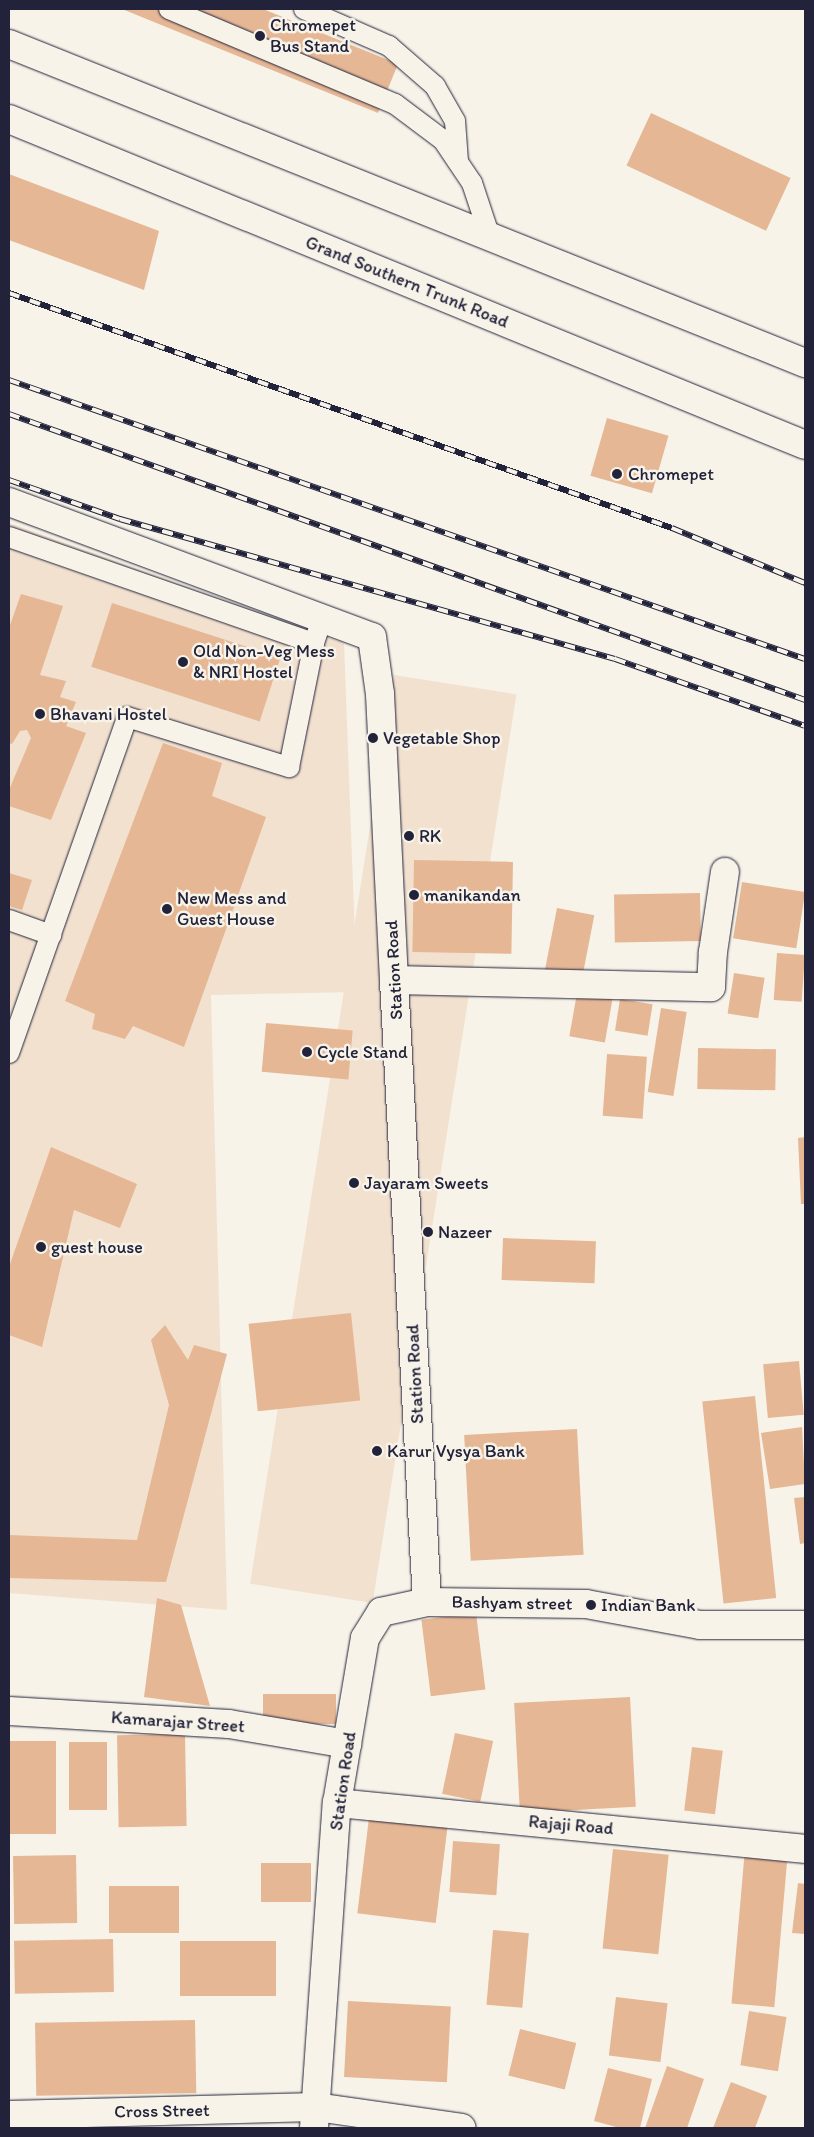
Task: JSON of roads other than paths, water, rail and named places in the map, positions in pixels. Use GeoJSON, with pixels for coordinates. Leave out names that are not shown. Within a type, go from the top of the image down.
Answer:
{"type":"FeatureCollection","features":[{"type":"Feature","properties":{"kind":"street"},"geometry":{"type":"LineString","coordinates":[[9,44],[805,363]]}},
{"type":"Feature","properties":{"kind":"street","name":"Grand Southern Trunk Road"},"geometry":{"type":"LineString","coordinates":[[9,119],[805,445]]}},
{"type":"Feature","properties":{"kind":"street"},"geometry":{"type":"LineString","coordinates":[[9,502],[318,630]]}},
{"type":"Feature","properties":{"kind":"street","name":"Station Road"},"geometry":{"type":"LineString","coordinates":[[315,2118],[337,1803],[365,1638],[381,1612],[426,1602],[380,694],[372,637],[318,630]]}},
{"type":"Feature","properties":{"kind":"street"},"geometry":{"type":"LineString","coordinates":[[394,980],[711,987],[712,952],[725,872]]}},
{"type":"Feature","properties":{"kind":"street","name":"Bashyam street"},"geometry":{"type":"LineString","coordinates":[[426,1602],[586,1604],[700,1625],[805,1625]]}},
{"type":"Feature","properties":{"kind":"street","name":"Kamarajar Street"},"geometry":{"type":"LineString","coordinates":[[9,1711],[229,1724],[347,1744]]}},
{"type":"Feature","properties":{"kind":"street","name":"Rajaji Road"},"geometry":{"type":"LineString","coordinates":[[337,1803],[805,1849]]}},
{"type":"Feature","properties":{"kind":"street","name":"Cross Street"},"geometry":{"type":"LineString","coordinates":[[9,2115],[315,2118],[461,2128]]}},
{"type":"Feature","properties":{"kind":"lane"},"geometry":{"type":"LineString","coordinates":[[169,9],[396,104],[443,140],[472,183],[490,237]]}},
{"type":"Feature","properties":{"kind":"lane"},"geometry":{"type":"LineString","coordinates":[[304,9],[389,46],[435,86],[455,121],[458,164]]}},
{"type":"Feature","properties":{"kind":"lane"},"geometry":{"type":"LineString","coordinates":[[9,536],[318,630],[289,767],[127,717],[51,935],[11,1040]]}},
{"type":"Feature","properties":{"kind":"lane"},"geometry":{"type":"LineString","coordinates":[[9,920],[51,935]]}},
{"type":"Feature","properties":{"kind":"railway"},"geometry":{"type":"LineString","coordinates":[[9,293],[672,528],[805,583]]}},
{"type":"Feature","properties":{"kind":"railway"},"geometry":{"type":"LineString","coordinates":[[9,380],[805,659]]}},
{"type":"Feature","properties":{"kind":"railway"},"geometry":{"type":"LineString","coordinates":[[9,414],[805,700]]}},
{"type":"Feature","properties":{"kind":"railway"},"geometry":{"type":"LineString","coordinates":[[9,480],[120,519],[615,659],[805,726]]}},
{"type":"Feature","properties":{"kind":"place","name":"Chromepet Bus Stand"},"geometry":{"type":"Point","coordinates":[260,36]}},
{"type":"Feature","properties":{"kind":"place","name":"Chromepet"},"geometry":{"type":"Point","coordinates":[617,474]}},
{"type":"Feature","properties":{"kind":"place","name":"Old Non-Veg Mess & NRI Hostel"},"geometry":{"type":"Point","coordinates":[183,662]}},
{"type":"Feature","properties":{"kind":"place","name":"Bhavani Hostel"},"geometry":{"type":"Point","coordinates":[40,714]}},
{"type":"Feature","properties":{"kind":"place","name":"Vegetable Shop"},"geometry":{"type":"Point","coordinates":[373,738]}},
{"type":"Feature","properties":{"kind":"place","name":"RK"},"geometry":{"type":"Point","coordinates":[409,836]}},
{"type":"Feature","properties":{"kind":"place","name":"manikandan"},"geometry":{"type":"Point","coordinates":[414,895]}},
{"type":"Feature","properties":{"kind":"place","name":"New Mess and Guest House"},"geometry":{"type":"Point","coordinates":[167,909]}},
{"type":"Feature","properties":{"kind":"place","name":"Cycle Stand"},"geometry":{"type":"Point","coordinates":[307,1052]}},
{"type":"Feature","properties":{"kind":"place","name":"Jayaram Sweets"},"geometry":{"type":"Point","coordinates":[354,1183]}},
{"type":"Feature","properties":{"kind":"place","name":"Nazeer"},"geometry":{"type":"Point","coordinates":[428,1232]}},
{"type":"Feature","properties":{"kind":"place","name":"guest house"},"geometry":{"type":"Point","coordinates":[41,1247]}},
{"type":"Feature","properties":{"kind":"place","name":"Karur Vysya Bank"},"geometry":{"type":"Point","coordinates":[377,1451]}},
{"type":"Feature","properties":{"kind":"place","name":"Indian Bank"},"geometry":{"type":"Point","coordinates":[591,1605]}}]}
